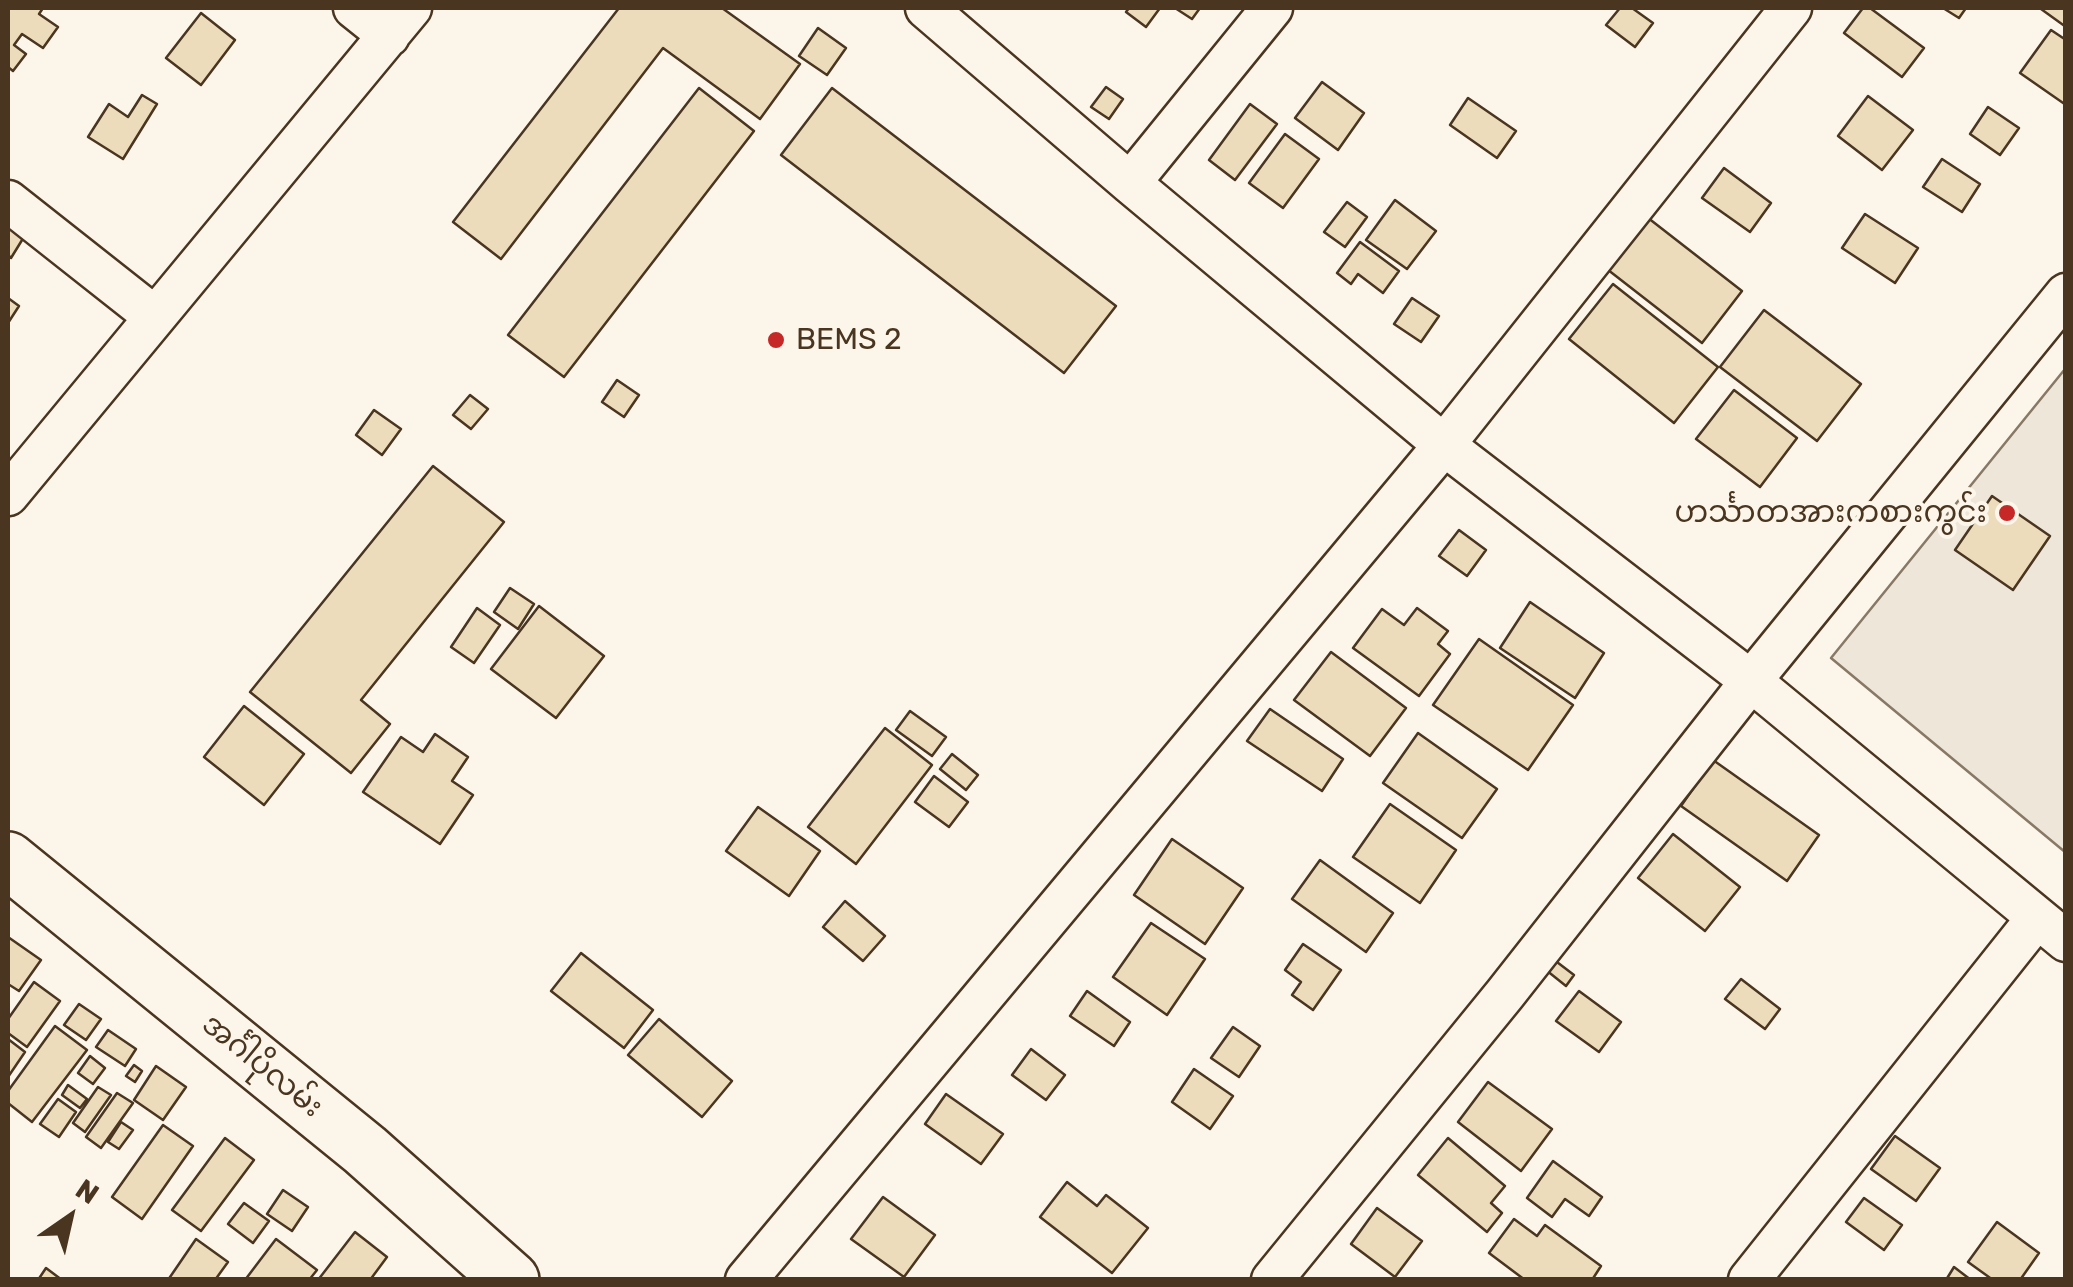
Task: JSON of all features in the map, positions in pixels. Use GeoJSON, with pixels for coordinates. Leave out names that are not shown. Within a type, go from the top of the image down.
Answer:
{"type":"FeatureCollection","features":[{"type":"Feature","properties":{"kind":"main road","name":"အင်္ဂါပိုလမ်း"},"geometry":{"type":"LineString","coordinates":[[8,860],[365,1150],[510,1280]]}},
{"type":"Feature","properties":{"kind":"street"},"geometry":{"type":"LineString","coordinates":[[8,495],[400,22],[354,8]]}},
{"type":"Feature","properties":{"kind":"street"},"geometry":{"type":"LineString","coordinates":[[926,8],[1444,445],[1751,681],[2051,930],[1748,1280]]}},
{"type":"Feature","properties":{"kind":"street"},"geometry":{"type":"LineString","coordinates":[[1130,182],[1272,8]]}},
{"type":"Feature","properties":{"kind":"street"},"geometry":{"type":"LineString","coordinates":[[746,1280],[1444,445],[1791,8]]}},
{"type":"Feature","properties":{"kind":"street"},"geometry":{"type":"LineString","coordinates":[[8,201],[155,317]]}},
{"type":"Feature","properties":{"kind":"street"},"geometry":{"type":"LineString","coordinates":[[1272,1280],[2066,294]]}},
{"type":"Feature","properties":{"kind":"shaded area","name":"ဟင်္သာတအားကစားကွင်း"},"geometry":{"type":"Polygon","coordinates":[[[2065,369],[2065,852],[1831,658],[2065,369]]]}},
{"type":"Feature","properties":{"kind":"building"},"geometry":{"type":"Polygon","coordinates":[[[8,8],[43,8],[39,14],[58,27],[43,48],[22,34],[14,45],[26,54],[13,71],[8,67],[8,8]]]}},
{"type":"Feature","properties":{"kind":"building"},"geometry":{"type":"Polygon","coordinates":[[[619,8],[722,8],[800,64],[760,119],[663,48],[501,259],[453,222],[619,8]]]}},
{"type":"Feature","properties":{"kind":"building"},"geometry":{"type":"Polygon","coordinates":[[[1129,8],[1160,8],[1146,27],[1126,12],[1129,8]]]}},
{"type":"Feature","properties":{"kind":"building"},"geometry":{"type":"Polygon","coordinates":[[[1175,8],[1200,8],[1192,19],[1175,8]]]}},
{"type":"Feature","properties":{"kind":"building"},"geometry":{"type":"Polygon","coordinates":[[[1620,8],[1632,8],[1653,23],[1635,47],[1606,25],[1620,8]]]}},
{"type":"Feature","properties":{"kind":"building"},"geometry":{"type":"Polygon","coordinates":[[[1863,8],[1870,8],[1924,48],[1902,77],[1844,33],[1863,8]]]}},
{"type":"Feature","properties":{"kind":"building"},"geometry":{"type":"Polygon","coordinates":[[[1943,8],[1966,8],[1959,18],[1943,8]]]}},
{"type":"Feature","properties":{"kind":"building"},"geometry":{"type":"Polygon","coordinates":[[[2066,8],[2066,27],[2041,9],[2066,8]]]}},
{"type":"Feature","properties":{"kind":"building"},"geometry":{"type":"Polygon","coordinates":[[[201,13],[235,40],[201,85],[166,58],[201,13]]]}},
{"type":"Feature","properties":{"kind":"building"},"geometry":{"type":"Polygon","coordinates":[[[818,28],[846,48],[827,75],[799,56],[818,28]]]}},
{"type":"Feature","properties":{"kind":"building"},"geometry":{"type":"Polygon","coordinates":[[[2051,30],[2066,40],[2066,105],[2020,73],[2051,30]]]}},
{"type":"Feature","properties":{"kind":"building"},"geometry":{"type":"Polygon","coordinates":[[[1322,82],[1364,113],[1338,150],[1295,118],[1322,82]]]}},
{"type":"Feature","properties":{"kind":"building"},"geometry":{"type":"Polygon","coordinates":[[[1106,87],[1123,99],[1109,119],[1091,107],[1106,87]]]}},
{"type":"Feature","properties":{"kind":"building"},"geometry":{"type":"Polygon","coordinates":[[[699,88],[754,131],[564,377],[508,335],[699,88]]]}},
{"type":"Feature","properties":{"kind":"building"},"geometry":{"type":"Polygon","coordinates":[[[832,88],[1116,306],[1064,373],[781,155],[832,88]]]}},
{"type":"Feature","properties":{"kind":"building"},"geometry":{"type":"Polygon","coordinates":[[[142,95],[157,104],[123,159],[88,137],[109,104],[128,117],[142,95]]]}},
{"type":"Feature","properties":{"kind":"building"},"geometry":{"type":"Polygon","coordinates":[[[1868,96],[1913,130],[1882,170],[1838,136],[1868,96]]]}},
{"type":"Feature","properties":{"kind":"building"},"geometry":{"type":"Polygon","coordinates":[[[1468,98],[1516,131],[1497,158],[1450,125],[1468,98]]]}},
{"type":"Feature","properties":{"kind":"building"},"geometry":{"type":"Polygon","coordinates":[[[1250,104],[1277,124],[1235,180],[1209,160],[1250,104]]]}},
{"type":"Feature","properties":{"kind":"building"},"geometry":{"type":"Polygon","coordinates":[[[1988,107],[2019,128],[2000,155],[1970,134],[1988,107]]]}},
{"type":"Feature","properties":{"kind":"building"},"geometry":{"type":"Polygon","coordinates":[[[1285,134],[1319,159],[1283,208],[1249,183],[1285,134]]]}},
{"type":"Feature","properties":{"kind":"building"},"geometry":{"type":"Polygon","coordinates":[[[1942,159],[1980,184],[1962,212],[1923,187],[1942,159]]]}},
{"type":"Feature","properties":{"kind":"building"},"geometry":{"type":"Polygon","coordinates":[[[1724,168],[1771,203],[1750,232],[1702,198],[1724,168]]]}},
{"type":"Feature","properties":{"kind":"building"},"geometry":{"type":"Polygon","coordinates":[[[1395,200],[1436,231],[1407,269],[1366,240],[1395,200]]]}},
{"type":"Feature","properties":{"kind":"building"},"geometry":{"type":"Polygon","coordinates":[[[1347,202],[1367,217],[1345,247],[1324,232],[1347,202]]]}},
{"type":"Feature","properties":{"kind":"building"},"geometry":{"type":"Polygon","coordinates":[[[1643,214],[1742,291],[1702,343],[1603,266],[1643,214]]]}},
{"type":"Feature","properties":{"kind":"building"},"geometry":{"type":"Polygon","coordinates":[[[1865,214],[1918,248],[1895,283],[1842,248],[1865,214]]]}},
{"type":"Feature","properties":{"kind":"building"},"geometry":{"type":"Polygon","coordinates":[[[8,219],[27,232],[11,258],[8,255],[8,219]]]}},
{"type":"Feature","properties":{"kind":"building"},"geometry":{"type":"Polygon","coordinates":[[[1360,242],[1399,271],[1383,293],[1358,274],[1351,284],[1337,273],[1360,242]]]}},
{"type":"Feature","properties":{"kind":"building"},"geometry":{"type":"Polygon","coordinates":[[[1613,284],[1718,367],[1674,423],[1569,339],[1613,284]]]}},
{"type":"Feature","properties":{"kind":"building"},"geometry":{"type":"Polygon","coordinates":[[[8,298],[19,306],[8,323],[8,298]]]}},
{"type":"Feature","properties":{"kind":"building"},"geometry":{"type":"Polygon","coordinates":[[[1412,298],[1439,316],[1421,342],[1394,324],[1412,298]]]}},
{"type":"Feature","properties":{"kind":"building"},"geometry":{"type":"Polygon","coordinates":[[[1764,310],[1861,384],[1817,441],[1720,367],[1764,310]]]}},
{"type":"Feature","properties":{"kind":"building"},"geometry":{"type":"Polygon","coordinates":[[[617,380],[639,395],[624,417],[602,402],[617,380]]]}},
{"type":"Feature","properties":{"kind":"building"},"geometry":{"type":"Polygon","coordinates":[[[1734,390],[1797,438],[1760,487],[1696,439],[1734,390]]]}},
{"type":"Feature","properties":{"kind":"building"},"geometry":{"type":"Polygon","coordinates":[[[470,395],[488,409],[471,429],[453,415],[470,395]]]}},
{"type":"Feature","properties":{"kind":"building"},"geometry":{"type":"Polygon","coordinates":[[[374,410],[401,429],[382,455],[356,435],[374,410]]]}},
{"type":"Feature","properties":{"kind":"building"},"geometry":{"type":"Polygon","coordinates":[[[433,466],[504,522],[361,700],[390,724],[351,773],[250,692],[433,466]]]}},
{"type":"Feature","properties":{"kind":"building"},"geometry":{"type":"Polygon","coordinates":[[[1992,496],[2050,536],[2013,590],[1955,550],[1992,496]]]}},
{"type":"Feature","properties":{"kind":"building"},"geometry":{"type":"Polygon","coordinates":[[[1459,530],[1486,550],[1467,576],[1439,556],[1459,530]]]}},
{"type":"Feature","properties":{"kind":"building"},"geometry":{"type":"Polygon","coordinates":[[[510,588],[534,604],[518,629],[494,612],[510,588]]]}},
{"type":"Feature","properties":{"kind":"building"},"geometry":{"type":"Polygon","coordinates":[[[1530,602],[1604,653],[1575,698],[1500,648],[1530,602]]]}},
{"type":"Feature","properties":{"kind":"building"},"geometry":{"type":"Polygon","coordinates":[[[539,606],[604,656],[556,718],[491,669],[539,606]]]}},
{"type":"Feature","properties":{"kind":"building"},"geometry":{"type":"Polygon","coordinates":[[[477,608],[500,625],[474,663],[451,647],[477,608]]]}},
{"type":"Feature","properties":{"kind":"building"},"geometry":{"type":"Polygon","coordinates":[[[1417,608],[1448,631],[1438,644],[1450,654],[1419,696],[1353,648],[1382,609],[1404,625],[1417,608]]]}},
{"type":"Feature","properties":{"kind":"building"},"geometry":{"type":"Polygon","coordinates":[[[1479,639],[1573,705],[1528,770],[1433,705],[1479,639]]]}},
{"type":"Feature","properties":{"kind":"building"},"geometry":{"type":"Polygon","coordinates":[[[1331,652],[1406,708],[1370,756],[1294,700],[1331,652]]]}},
{"type":"Feature","properties":{"kind":"building"},"geometry":{"type":"Polygon","coordinates":[[[244,706],[304,754],[264,805],[204,757],[244,706]]]}},
{"type":"Feature","properties":{"kind":"building"},"geometry":{"type":"Polygon","coordinates":[[[1270,709],[1343,759],[1322,791],[1247,741],[1270,709]]]}},
{"type":"Feature","properties":{"kind":"building"},"geometry":{"type":"Polygon","coordinates":[[[910,711],[946,737],[932,756],[896,730],[910,711]]]}},
{"type":"Feature","properties":{"kind":"building"},"geometry":{"type":"Polygon","coordinates":[[[885,728],[932,765],[856,864],[808,827],[885,728]]]}},
{"type":"Feature","properties":{"kind":"building"},"geometry":{"type":"Polygon","coordinates":[[[1418,733],[1497,789],[1462,838],[1383,783],[1418,733]]]}},
{"type":"Feature","properties":{"kind":"building"},"geometry":{"type":"Polygon","coordinates":[[[435,734],[468,757],[452,781],[473,795],[440,844],[363,792],[401,737],[423,752],[435,734]]]}},
{"type":"Feature","properties":{"kind":"building"},"geometry":{"type":"Polygon","coordinates":[[[952,754],[978,775],[966,790],[940,769],[952,754]]]}},
{"type":"Feature","properties":{"kind":"building"},"geometry":{"type":"Polygon","coordinates":[[[1713,760],[1819,835],[1787,881],[1681,806],[1713,760]]]}},
{"type":"Feature","properties":{"kind":"building"},"geometry":{"type":"Polygon","coordinates":[[[934,776],[968,802],[949,827],[915,802],[934,776]]]}},
{"type":"Feature","properties":{"kind":"building"},"geometry":{"type":"Polygon","coordinates":[[[1390,804],[1456,850],[1420,903],[1353,857],[1390,804]]]}},
{"type":"Feature","properties":{"kind":"building"},"geometry":{"type":"Polygon","coordinates":[[[758,807],[820,851],[789,896],[726,851],[758,807]]]}},
{"type":"Feature","properties":{"kind":"building"},"geometry":{"type":"Polygon","coordinates":[[[1673,834],[1740,887],[1705,931],[1638,878],[1673,834]]]}},
{"type":"Feature","properties":{"kind":"building"},"geometry":{"type":"Polygon","coordinates":[[[1172,839],[1243,888],[1205,944],[1134,895],[1172,839]]]}},
{"type":"Feature","properties":{"kind":"building"},"geometry":{"type":"Polygon","coordinates":[[[1320,860],[1393,913],[1366,952],[1292,899],[1320,860]]]}},
{"type":"Feature","properties":{"kind":"building"},"geometry":{"type":"Polygon","coordinates":[[[845,901],[885,936],[863,961],[823,927],[845,901]]]}},
{"type":"Feature","properties":{"kind":"building"},"geometry":{"type":"Polygon","coordinates":[[[1151,923],[1205,959],[1167,1015],[1113,977],[1151,923]]]}},
{"type":"Feature","properties":{"kind":"building"},"geometry":{"type":"Polygon","coordinates":[[[8,937],[41,960],[19,991],[8,984],[8,937]]]}},
{"type":"Feature","properties":{"kind":"building"},"geometry":{"type":"Polygon","coordinates":[[[1303,944],[1341,970],[1313,1010],[1292,995],[1301,982],[1285,970],[1303,944]]]}},
{"type":"Feature","properties":{"kind":"building"},"geometry":{"type":"Polygon","coordinates":[[[581,953],[653,1010],[624,1048],[551,991],[581,953]]]}},
{"type":"Feature","properties":{"kind":"building"},"geometry":{"type":"Polygon","coordinates":[[[1553,959],[1574,975],[1566,986],[1546,970],[1553,959]]]}},
{"type":"Feature","properties":{"kind":"building"},"geometry":{"type":"Polygon","coordinates":[[[1741,979],[1780,1009],[1765,1029],[1725,999],[1741,979]]]}},
{"type":"Feature","properties":{"kind":"building"},"geometry":{"type":"Polygon","coordinates":[[[34,982],[60,1001],[27,1047],[8,1033],[8,1019],[34,982]]]}},
{"type":"Feature","properties":{"kind":"building"},"geometry":{"type":"Polygon","coordinates":[[[1087,991],[1130,1022],[1114,1046],[1070,1016],[1087,991]]]}},
{"type":"Feature","properties":{"kind":"building"},"geometry":{"type":"Polygon","coordinates":[[[1579,991],[1621,1022],[1599,1052],[1556,1021],[1579,991]]]}},
{"type":"Feature","properties":{"kind":"building"},"geometry":{"type":"Polygon","coordinates":[[[79,1004],[101,1019],[86,1040],[64,1025],[79,1004]]]}},
{"type":"Feature","properties":{"kind":"building"},"geometry":{"type":"Polygon","coordinates":[[[659,1019],[732,1081],[702,1117],[628,1055],[659,1019]]]}},
{"type":"Feature","properties":{"kind":"building"},"geometry":{"type":"Polygon","coordinates":[[[55,1026],[87,1050],[32,1122],[8,1103],[8,1091],[55,1026]]]}},
{"type":"Feature","properties":{"kind":"building"},"geometry":{"type":"Polygon","coordinates":[[[1233,1027],[1260,1046],[1239,1077],[1211,1058],[1233,1027]]]}},
{"type":"Feature","properties":{"kind":"building"},"geometry":{"type":"Polygon","coordinates":[[[108,1030],[136,1049],[125,1066],[96,1047],[108,1030]]]}},
{"type":"Feature","properties":{"kind":"building"},"geometry":{"type":"Polygon","coordinates":[[[8,1039],[25,1052],[8,1077],[8,1039]]]}},
{"type":"Feature","properties":{"kind":"building"},"geometry":{"type":"Polygon","coordinates":[[[1031,1049],[1065,1075],[1046,1100],[1012,1075],[1031,1049]]]}},
{"type":"Feature","properties":{"kind":"building"},"geometry":{"type":"Polygon","coordinates":[[[90,1056],[105,1068],[93,1084],[78,1073],[90,1056]]]}},
{"type":"Feature","properties":{"kind":"building"},"geometry":{"type":"Polygon","coordinates":[[[134,1065],[142,1071],[135,1082],[126,1076],[134,1065]]]}},
{"type":"Feature","properties":{"kind":"building"},"geometry":{"type":"Polygon","coordinates":[[[156,1066],[186,1087],[163,1120],[134,1100],[156,1066]]]}},
{"type":"Feature","properties":{"kind":"building"},"geometry":{"type":"Polygon","coordinates":[[[1194,1069],[1233,1096],[1210,1129],[1172,1102],[1194,1069]]]}},
{"type":"Feature","properties":{"kind":"building"},"geometry":{"type":"Polygon","coordinates":[[[1488,1082],[1552,1129],[1521,1171],[1458,1122],[1488,1082]]]}},
{"type":"Feature","properties":{"kind":"building"},"geometry":{"type":"Polygon","coordinates":[[[68,1085],[87,1099],[80,1108],[62,1095],[68,1085]]]}},
{"type":"Feature","properties":{"kind":"building"},"geometry":{"type":"Polygon","coordinates":[[[98,1087],[111,1095],[85,1132],[73,1123],[98,1087]]]}},
{"type":"Feature","properties":{"kind":"building"},"geometry":{"type":"Polygon","coordinates":[[[117,1093],[133,1103],[101,1148],[86,1137],[117,1093]]]}},
{"type":"Feature","properties":{"kind":"building"},"geometry":{"type":"Polygon","coordinates":[[[946,1094],[1003,1134],[981,1164],[925,1124],[946,1094]]]}},
{"type":"Feature","properties":{"kind":"building"},"geometry":{"type":"Polygon","coordinates":[[[58,1099],[76,1112],[59,1137],[40,1124],[58,1099]]]}},
{"type":"Feature","properties":{"kind":"building"},"geometry":{"type":"Polygon","coordinates":[[[121,1122],[133,1130],[119,1149],[108,1142],[121,1122]]]}},
{"type":"Feature","properties":{"kind":"building"},"geometry":{"type":"Polygon","coordinates":[[[163,1125],[193,1146],[142,1219],[112,1197],[163,1125]]]}},
{"type":"Feature","properties":{"kind":"building"},"geometry":{"type":"Polygon","coordinates":[[[1895,1136],[1940,1168],[1916,1201],[1871,1169],[1895,1136]]]}},
{"type":"Feature","properties":{"kind":"building"},"geometry":{"type":"Polygon","coordinates":[[[225,1138],[254,1160],[201,1231],[172,1210],[225,1138]]]}},
{"type":"Feature","properties":{"kind":"building"},"geometry":{"type":"Polygon","coordinates":[[[1448,1138],[1505,1186],[1491,1203],[1502,1213],[1487,1232],[1418,1175],[1448,1138]]]}},
{"type":"Feature","properties":{"kind":"building"},"geometry":{"type":"Polygon","coordinates":[[[1553,1161],[1602,1197],[1589,1216],[1565,1199],[1552,1217],[1527,1198],[1553,1161]]]}},
{"type":"Feature","properties":{"kind":"building"},"geometry":{"type":"Polygon","coordinates":[[[1067,1182],[1097,1206],[1106,1195],[1148,1228],[1112,1273],[1040,1217],[1067,1182]]]}},
{"type":"Feature","properties":{"kind":"building"},"geometry":{"type":"Polygon","coordinates":[[[283,1190],[308,1207],[292,1231],[267,1214],[283,1190]]]}},
{"type":"Feature","properties":{"kind":"building"},"geometry":{"type":"Polygon","coordinates":[[[883,1197],[935,1235],[904,1277],[851,1239],[883,1197]]]}},
{"type":"Feature","properties":{"kind":"building"},"geometry":{"type":"Polygon","coordinates":[[[1864,1198],[1902,1225],[1884,1250],[1846,1222],[1864,1198]]]}},
{"type":"Feature","properties":{"kind":"building"},"geometry":{"type":"Polygon","coordinates":[[[244,1203],[269,1221],[253,1243],[228,1224],[244,1203]]]}},
{"type":"Feature","properties":{"kind":"building"},"geometry":{"type":"Polygon","coordinates":[[[1377,1208],[1422,1241],[1395,1277],[1351,1244],[1377,1208]]]}},
{"type":"Feature","properties":{"kind":"building"},"geometry":{"type":"Polygon","coordinates":[[[1514,1219],[1537,1236],[1545,1225],[1601,1266],[1592,1280],[1525,1280],[1489,1253],[1514,1219]]]}},
{"type":"Feature","properties":{"kind":"building"},"geometry":{"type":"Polygon","coordinates":[[[1997,1222],[2039,1253],[2020,1280],[1993,1280],[1968,1262],[1997,1222]]]}},
{"type":"Feature","properties":{"kind":"building"},"geometry":{"type":"Polygon","coordinates":[[[355,1232],[387,1257],[370,1280],[318,1280],[355,1232]]]}},
{"type":"Feature","properties":{"kind":"building"},"geometry":{"type":"Polygon","coordinates":[[[196,1239],[228,1262],[215,1280],[168,1280],[196,1239]]]}},
{"type":"Feature","properties":{"kind":"building"},"geometry":{"type":"Polygon","coordinates":[[[276,1239],[317,1270],[309,1280],[245,1280],[276,1239]]]}},
{"type":"Feature","properties":{"kind":"building"},"geometry":{"type":"Polygon","coordinates":[[[1954,1267],[1971,1280],[1946,1280],[1954,1267]]]}},
{"type":"Feature","properties":{"kind":"building"},"geometry":{"type":"Polygon","coordinates":[[[46,1268],[62,1280],[38,1280],[46,1268]]]}},
{"type":"Feature","properties":{"kind":"place","name":"BEMS 2"},"geometry":{"type":"Point","coordinates":[776,340]}},
{"type":"Feature","properties":{"kind":"place","name":"ဟင်္သာတအားကစားကွင်း"},"geometry":{"type":"Point","coordinates":[2007,513]}}]}
